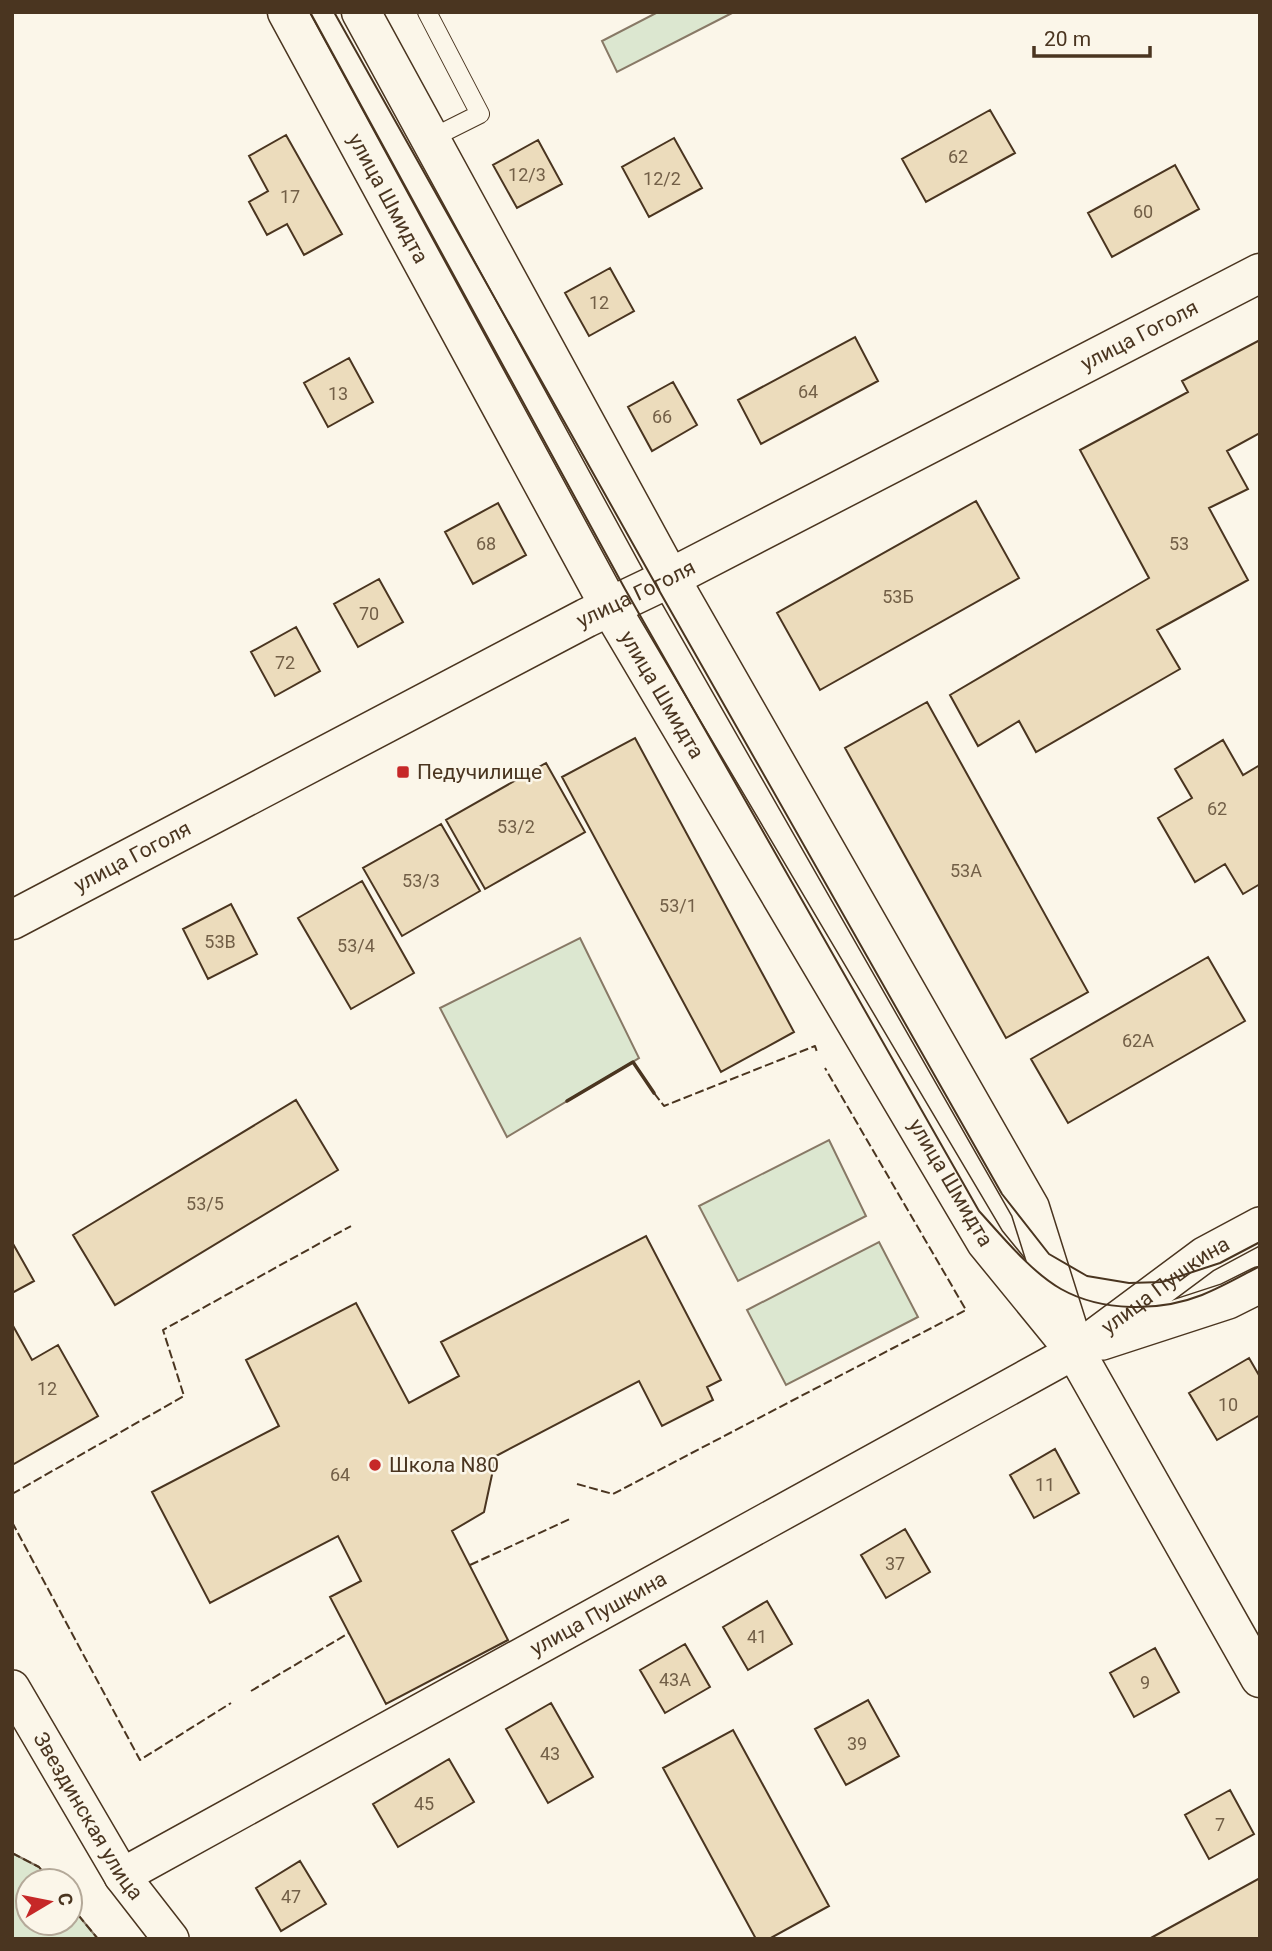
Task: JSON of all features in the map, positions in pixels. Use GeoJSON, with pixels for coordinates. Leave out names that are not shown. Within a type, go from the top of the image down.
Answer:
{"type":"FeatureCollection","features":[{"type":"Feature","properties":{"kind":"street","name":"улица Шмидта"},"geometry":{"type":"LineString","coordinates":[[287,12],[610,607],[986,1242],[1075,1351],[1260,1678]]}},
{"type":"Feature","properties":{"kind":"street","name":"улица Шмидта"},"geometry":{"type":"LineString","coordinates":[[361,12],[670,578],[1030,1208],[1075,1351]]}},
{"type":"Feature","properties":{"kind":"street","name":"улица Гоголя"},"geometry":{"type":"LineString","coordinates":[[12,920],[610,607],[1260,273]]}},
{"type":"Feature","properties":{"kind":"street","name":"улица Пушкина"},"geometry":{"type":"LineString","coordinates":[[122,1876],[1075,1351],[1204,1255],[1260,1225]]}},
{"type":"Feature","properties":{"kind":"street","name":"улица Пушкина"},"geometry":{"type":"LineString","coordinates":[[1075,1351],[1227,1301],[1260,1285]]}},
{"type":"Feature","properties":{"kind":"street","name":"Звездинская улица"},"geometry":{"type":"LineString","coordinates":[[12,1688],[122,1876],[171,1939]]}},
{"type":"Feature","properties":{"kind":"lane"},"geometry":{"type":"LineString","coordinates":[[428,12],[480,114],[430,139]]}},
{"type":"Feature","properties":{"kind":"green space"},"geometry":{"type":"Polygon","coordinates":[[[658,12],[734,12],[617,72],[602,41],[658,12]]]}},
{"type":"Feature","properties":{"kind":"green space"},"geometry":{"type":"Polygon","coordinates":[[[580,938],[639,1058],[507,1137],[440,1008],[580,938]]]}},
{"type":"Feature","properties":{"kind":"green space"},"geometry":{"type":"Polygon","coordinates":[[[829,1140],[866,1216],[738,1281],[699,1206],[829,1140]]]}},
{"type":"Feature","properties":{"kind":"green space"},"geometry":{"type":"Polygon","coordinates":[[[879,1242],[918,1317],[786,1385],[747,1310],[879,1242]]]}},
{"type":"Feature","properties":{"kind":"green space"},"geometry":{"type":"Polygon","coordinates":[[[12,1853],[39,1867],[14,1867],[14,1937],[84,1937],[84,1922],[98,1939],[12,1939],[12,1853]]]}},
{"type":"Feature","properties":{"kind":"building"},"geometry":{"type":"Polygon","coordinates":[[[990,110],[1015,153],[926,202],[902,159],[990,110]]]}},
{"type":"Feature","properties":{"kind":"building"},"geometry":{"type":"Polygon","coordinates":[[[286,135],[342,234],[304,255],[287,224],[267,235],[249,202],[268,191],[249,156],[286,135]]]}},
{"type":"Feature","properties":{"kind":"building"},"geometry":{"type":"Polygon","coordinates":[[[674,138],[702,188],[649,217],[622,167],[674,138]]]}},
{"type":"Feature","properties":{"kind":"building"},"geometry":{"type":"Polygon","coordinates":[[[538,140],[562,184],[517,208],[493,165],[538,140]]]}},
{"type":"Feature","properties":{"kind":"building"},"geometry":{"type":"Polygon","coordinates":[[[1175,165],[1199,209],[1112,257],[1088,213],[1175,165]]]}},
{"type":"Feature","properties":{"kind":"building"},"geometry":{"type":"Polygon","coordinates":[[[610,268],[634,311],[589,336],[565,293],[610,268]]]}},
{"type":"Feature","properties":{"kind":"building"},"geometry":{"type":"Polygon","coordinates":[[[855,337],[878,381],[761,444],[738,400],[855,337]]]}},
{"type":"Feature","properties":{"kind":"building"},"geometry":{"type":"Polygon","coordinates":[[[1260,340],[1260,433],[1227,451],[1248,489],[1209,508],[1248,580],[1157,630],[1180,669],[1036,752],[1019,721],[978,746],[950,695],[1149,578],[1080,450],[1188,392],[1182,381],[1260,340]]]}},
{"type":"Feature","properties":{"kind":"building"},"geometry":{"type":"Polygon","coordinates":[[[349,358],[373,402],[328,427],[304,383],[349,358]]]}},
{"type":"Feature","properties":{"kind":"building"},"geometry":{"type":"Polygon","coordinates":[[[673,382],[697,425],[652,451],[628,407],[673,382]]]}},
{"type":"Feature","properties":{"kind":"building"},"geometry":{"type":"Polygon","coordinates":[[[976,501],[1019,578],[820,690],[777,613],[976,501]]]}},
{"type":"Feature","properties":{"kind":"building"},"geometry":{"type":"Polygon","coordinates":[[[498,503],[526,555],[473,584],[445,532],[498,503]]]}},
{"type":"Feature","properties":{"kind":"building"},"geometry":{"type":"Polygon","coordinates":[[[379,579],[403,622],[358,647],[334,604],[379,579]]]}},
{"type":"Feature","properties":{"kind":"building"},"geometry":{"type":"Polygon","coordinates":[[[296,627],[320,671],[275,696],[251,652],[296,627]]]}},
{"type":"Feature","properties":{"kind":"building"},"geometry":{"type":"Polygon","coordinates":[[[927,702],[1088,992],[1006,1038],[845,748],[927,702]]]}},
{"type":"Feature","properties":{"kind":"building"},"geometry":{"type":"Polygon","coordinates":[[[635,738],[794,1032],[721,1072],[562,777],[635,738]]]}},
{"type":"Feature","properties":{"kind":"building"},"geometry":{"type":"Polygon","coordinates":[[[1223,740],[1243,775],[1260,765],[1260,884],[1243,894],[1225,864],[1195,882],[1158,818],[1192,798],[1175,769],[1223,740]]]}},
{"type":"Feature","properties":{"kind":"building"},"geometry":{"type":"Polygon","coordinates":[[[546,763],[585,832],[485,889],[446,820],[546,763]]]}},
{"type":"Feature","properties":{"kind":"building"},"geometry":{"type":"Polygon","coordinates":[[[441,824],[480,891],[402,936],[363,868],[441,824]]]}},
{"type":"Feature","properties":{"kind":"building"},"geometry":{"type":"Polygon","coordinates":[[[362,881],[414,973],[351,1009],[298,918],[362,881]]]}},
{"type":"Feature","properties":{"kind":"building"},"geometry":{"type":"Polygon","coordinates":[[[231,904],[257,954],[208,979],[183,929],[231,904]]]}},
{"type":"Feature","properties":{"kind":"building"},"geometry":{"type":"Polygon","coordinates":[[[1208,957],[1245,1021],[1068,1123],[1031,1059],[1208,957]]]}},
{"type":"Feature","properties":{"kind":"building"},"geometry":{"type":"Polygon","coordinates":[[[296,1100],[338,1170],[115,1305],[73,1235],[296,1100]]]}},
{"type":"Feature","properties":{"kind":"building"},"geometry":{"type":"Polygon","coordinates":[[[646,1236],[721,1380],[707,1387],[713,1400],[662,1426],[639,1381],[496,1456],[484,1512],[452,1531],[508,1640],[386,1704],[330,1597],[361,1581],[338,1536],[210,1603],[152,1492],[279,1426],[246,1360],[356,1303],[409,1403],[459,1376],[441,1342],[646,1236]]]}},
{"type":"Feature","properties":{"kind":"building"},"geometry":{"type":"Polygon","coordinates":[[[12,1242],[34,1281],[12,1293],[12,1242]]]}},
{"type":"Feature","properties":{"kind":"building"},"geometry":{"type":"Polygon","coordinates":[[[12,1324],[32,1360],[58,1345],[98,1416],[12,1465],[12,1324]]]}},
{"type":"Feature","properties":{"kind":"building"},"geometry":{"type":"Polygon","coordinates":[[[1249,1358],[1260,1377],[1260,1415],[1217,1440],[1189,1393],[1249,1358]]]}},
{"type":"Feature","properties":{"kind":"building"},"geometry":{"type":"Polygon","coordinates":[[[1055,1449],[1079,1493],[1034,1518],[1010,1475],[1055,1449]]]}},
{"type":"Feature","properties":{"kind":"building"},"geometry":{"type":"Polygon","coordinates":[[[905,1529],[930,1572],[886,1598],[861,1555],[905,1529]]]}},
{"type":"Feature","properties":{"kind":"building"},"geometry":{"type":"Polygon","coordinates":[[[767,1601],[792,1644],[748,1670],[723,1627],[767,1601]]]}},
{"type":"Feature","properties":{"kind":"building"},"geometry":{"type":"Polygon","coordinates":[[[685,1644],[710,1687],[665,1713],[640,1670],[685,1644]]]}},
{"type":"Feature","properties":{"kind":"building"},"geometry":{"type":"Polygon","coordinates":[[[1155,1648],[1179,1692],[1134,1717],[1110,1673],[1155,1648]]]}},
{"type":"Feature","properties":{"kind":"building"},"geometry":{"type":"Polygon","coordinates":[[[868,1700],[899,1756],[846,1785],[815,1729],[868,1700]]]}},
{"type":"Feature","properties":{"kind":"building"},"geometry":{"type":"Polygon","coordinates":[[[551,1703],[593,1777],[548,1803],[506,1729],[551,1703]]]}},
{"type":"Feature","properties":{"kind":"building"},"geometry":{"type":"Polygon","coordinates":[[[733,1730],[829,1906],[769,1939],[756,1939],[663,1768],[733,1730]]]}},
{"type":"Feature","properties":{"kind":"building"},"geometry":{"type":"Polygon","coordinates":[[[449,1759],[474,1802],[398,1847],[373,1804],[449,1759]]]}},
{"type":"Feature","properties":{"kind":"building"},"geometry":{"type":"Polygon","coordinates":[[[1230,1790],[1254,1834],[1209,1859],[1185,1815],[1230,1790]]]}},
{"type":"Feature","properties":{"kind":"building"},"geometry":{"type":"Polygon","coordinates":[[[300,1861],[326,1904],[281,1931],[256,1888],[300,1861]]]}},
{"type":"Feature","properties":{"kind":"building"},"geometry":{"type":"Polygon","coordinates":[[[1260,1878],[1260,1939],[1149,1939],[1260,1878]]]}},
{"type":"Feature","properties":{"kind":"tram line"},"geometry":{"type":"LineString","coordinates":[[310,12],[625,589],[979,1211],[1017,1253],[1050,1282],[1077,1297],[1094,1302],[1149,1307],[1185,1301],[1260,1266]]}},
{"type":"Feature","properties":{"kind":"tram line"},"geometry":{"type":"LineString","coordinates":[[334,12],[1002,1194],[1049,1254],[1087,1276],[1129,1283],[1162,1282],[1220,1263],[1260,1242]]}},
{"type":"Feature","properties":{"kind":"fence"},"geometry":{"type":"LineString","coordinates":[[654,1093],[664,1106],[815,1046],[817,1052]]}},
{"type":"Feature","properties":{"kind":"fence"},"geometry":{"type":"LineString","coordinates":[[577,1484],[613,1494],[966,1310],[825,1068]]}},
{"type":"Feature","properties":{"kind":"fence"},"geometry":{"type":"LineString","coordinates":[[12,1494],[184,1396],[163,1330],[351,1226]]}},
{"type":"Feature","properties":{"kind":"fence"},"geometry":{"type":"LineString","coordinates":[[470,1565],[570,1519]]}},
{"type":"Feature","properties":{"kind":"fence"},"geometry":{"type":"LineString","coordinates":[[12,1522],[140,1760],[231,1703]]}},
{"type":"Feature","properties":{"kind":"fence"},"geometry":{"type":"LineString","coordinates":[[251,1691],[349,1633]]}},
{"type":"Feature","properties":{"kind":"fence"},"geometry":{"type":"LineString","coordinates":[[12,1853],[39,1867]]}},
{"type":"Feature","properties":{"kind":"fence"},"geometry":{"type":"LineString","coordinates":[[84,1922],[98,1939]]}},
{"type":"Feature","properties":{"kind":"wall"},"geometry":{"type":"LineString","coordinates":[[567,1101],[633,1062],[654,1093]]}},
{"type":"Feature","properties":{"kind":"place","name":"Педучилище"},"geometry":{"type":"Point","coordinates":[403,772]}},
{"type":"Feature","properties":{"kind":"place","name":"Школа N80"},"geometry":{"type":"Point","coordinates":[375,1465]}}]}
